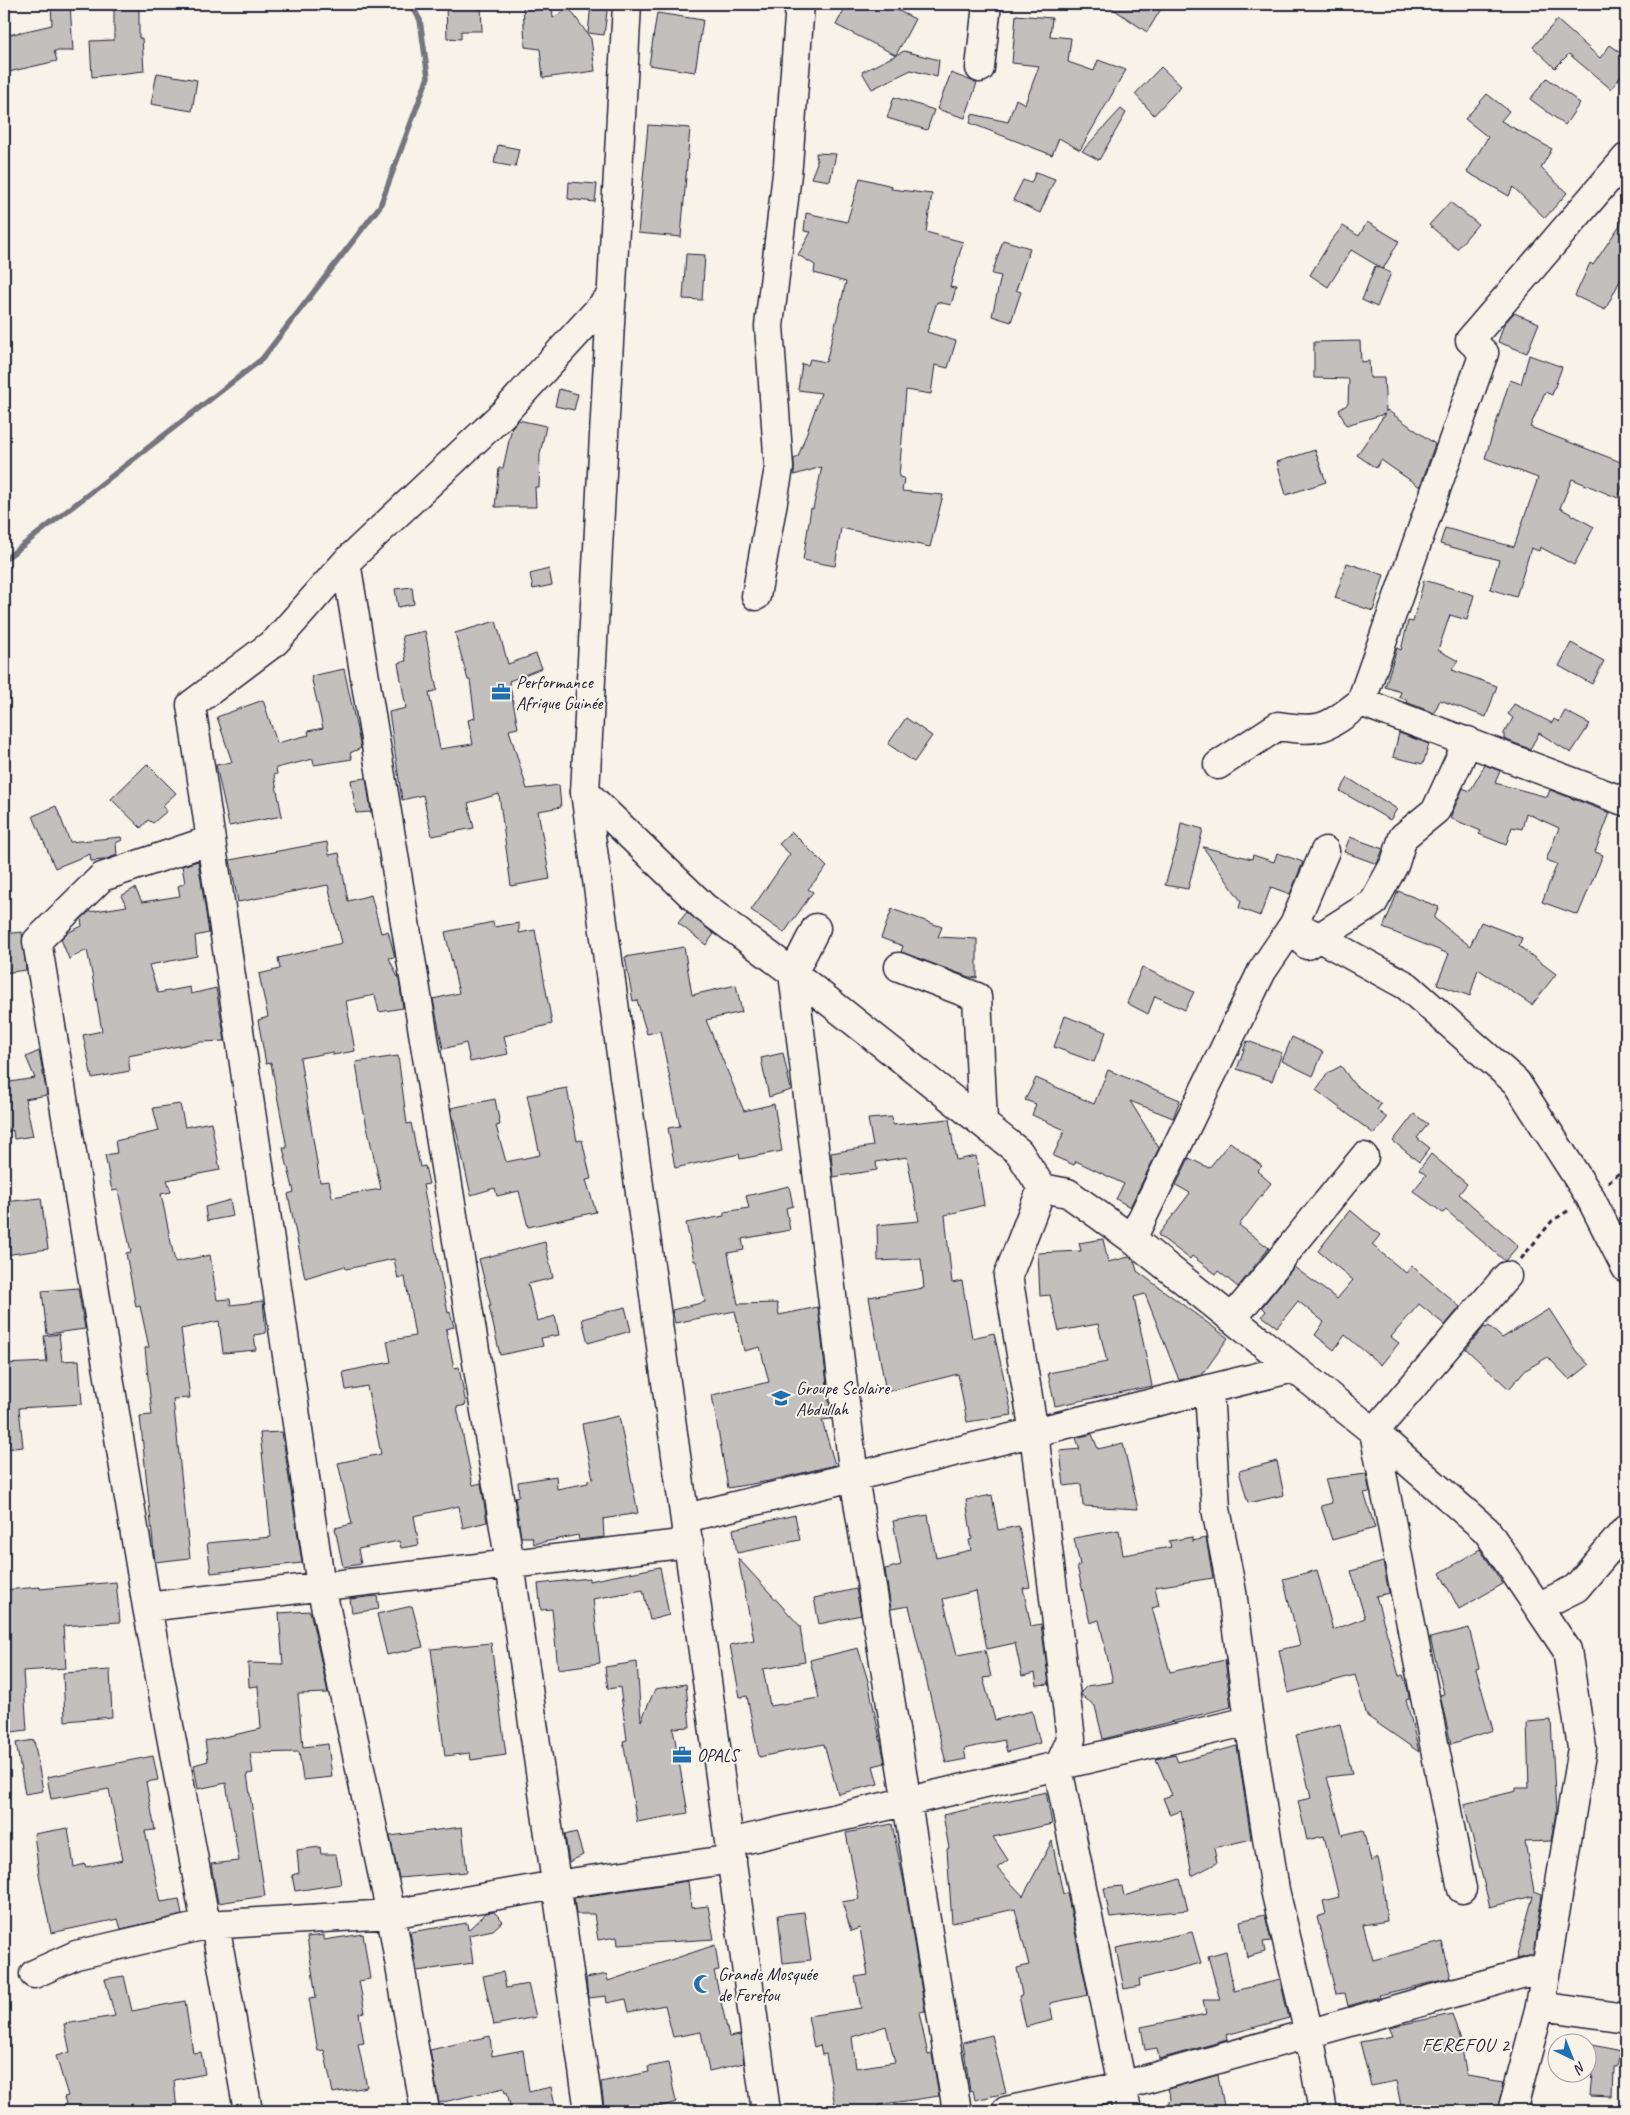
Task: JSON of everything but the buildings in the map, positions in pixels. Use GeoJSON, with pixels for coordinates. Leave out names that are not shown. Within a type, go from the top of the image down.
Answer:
{"type":"FeatureCollection","features":[{"type":"Feature","properties":{"kind":"street"},"geometry":{"type":"LineString","coordinates":[[627,4],[585,792],[766,2111]]}},
{"type":"Feature","properties":{"kind":"street"},"geometry":{"type":"LineString","coordinates":[[756,596],[779,468],[769,326],[788,165],[800,4]]}},
{"type":"Feature","properties":{"kind":"street"},"geometry":{"type":"LineString","coordinates":[[980,68],[988,4]]}},
{"type":"Feature","properties":{"kind":"street"},"geometry":{"type":"LineString","coordinates":[[1218,765],[1278,726],[1308,731],[1334,723],[1360,702],[1484,353],[1470,340],[1626,158]]}},
{"type":"Feature","properties":{"kind":"street"},"geometry":{"type":"LineString","coordinates":[[425,2111],[391,1914],[322,1586],[191,705],[276,641],[346,562],[503,414],[612,295]]}},
{"type":"Feature","properties":{"kind":"street"},"geometry":{"type":"LineString","coordinates":[[346,562],[510,1564],[589,2111]]}},
{"type":"Feature","properties":{"kind":"street"},"geometry":{"type":"LineString","coordinates":[[1360,702],[1626,802]]}},
{"type":"Feature","properties":{"kind":"street"},"geometry":{"type":"LineString","coordinates":[[1262,971],[1319,938],[1373,903],[1395,863],[1403,837],[1436,810],[1468,741]]}},
{"type":"Feature","properties":{"kind":"street"},"geometry":{"type":"LineString","coordinates":[[585,792],[704,907],[793,973],[1019,1152],[1042,1188],[1068,1192],[1132,1239],[1374,1432],[1487,1531],[1567,1650],[1582,1748],[1540,2006],[1512,2111]]}},
{"type":"Feature","properties":{"kind":"street"},"geometry":{"type":"LineString","coordinates":[[211,840],[102,877],[37,941],[147,1607],[248,2111]]}},
{"type":"Feature","properties":{"kind":"street"},"geometry":{"type":"LineString","coordinates":[[1132,1239],[1216,1062],[1262,971],[1294,924],[1325,851]]}},
{"type":"Feature","properties":{"kind":"street"},"geometry":{"type":"LineString","coordinates":[[1294,924],[1407,986],[1516,1082],[1590,1197],[1626,1268]]}},
{"type":"Feature","properties":{"kind":"street"},"geometry":{"type":"LineString","coordinates":[[816,928],[793,973],[854,1477],[909,1802],[957,2111]]}},
{"type":"Feature","properties":{"kind":"street"},"geometry":{"type":"LineString","coordinates":[[899,967],[977,996],[982,1121]]}},
{"type":"Feature","properties":{"kind":"street"},"geometry":{"type":"LineString","coordinates":[[1232,1318],[1364,1157]]}},
{"type":"Feature","properties":{"kind":"street"},"geometry":{"type":"LineString","coordinates":[[1042,1188],[1008,1276],[1034,1433],[1071,1739],[1058,1768],[1124,2099]]}},
{"type":"Feature","properties":{"kind":"street"},"geometry":{"type":"LineString","coordinates":[[1374,1432],[1507,1276]]}},
{"type":"Feature","properties":{"kind":"street"},"geometry":{"type":"LineString","coordinates":[[147,1607],[510,1564],[687,1531],[854,1477],[1294,1368]]}},
{"type":"Feature","properties":{"kind":"street"},"geometry":{"type":"LineString","coordinates":[[1209,1390],[1216,1509],[1232,1592],[1249,1722],[1275,1890],[1308,2034],[1323,2111]]}},
{"type":"Feature","properties":{"kind":"street"},"geometry":{"type":"LineString","coordinates":[[1374,1432],[1462,1889]]}},
{"type":"Feature","properties":{"kind":"street"},"geometry":{"type":"LineString","coordinates":[[1538,1607],[1576,1588],[1626,1529]]}},
{"type":"Feature","properties":{"kind":"street"},"geometry":{"type":"LineString","coordinates":[[34,1974],[76,1955],[210,1925],[391,1914],[556,1885],[731,1851],[909,1802],[1249,1722]]}},
{"type":"Feature","properties":{"kind":"street"},"geometry":{"type":"LineString","coordinates":[[1006,2111],[1124,2099],[1308,2034],[1546,1967]]}},
{"type":"Feature","properties":{"kind":"street"},"geometry":{"type":"LineString","coordinates":[[1540,2006],[1626,2018]]}},
{"type":"Feature","properties":{"kind":"path"},"geometry":{"type":"LineString","coordinates":[[1507,1276],[1552,1221],[1590,1197],[1622,1171],[1626,1163]]}},
{"type":"Feature","properties":{"kind":"waterway"},"geometry":{"type":"LineString","coordinates":[[4,560],[262,359],[380,206],[428,77],[420,20],[411,4]]}},
{"type":"Feature","properties":{"kind":"place","name":"Performance Afrique Guinée"},"geometry":{"type":"Point","coordinates":[501,692]}},
{"type":"Feature","properties":{"kind":"place","name":"Groupe Scolaire Abdullah"},"geometry":{"type":"Point","coordinates":[781,1398]}},
{"type":"Feature","properties":{"kind":"place","name":"OPALS"},"geometry":{"type":"Point","coordinates":[682,1755]}},
{"type":"Feature","properties":{"kind":"place","name":"Grande Mosquée de Ferefou"},"geometry":{"type":"Point","coordinates":[703,1984]}},
{"type":"Feature","properties":{"kind":"district","name":"FEREFOU 2"},"geometry":{"type":"Point","coordinates":[1466,2044]}}]}
